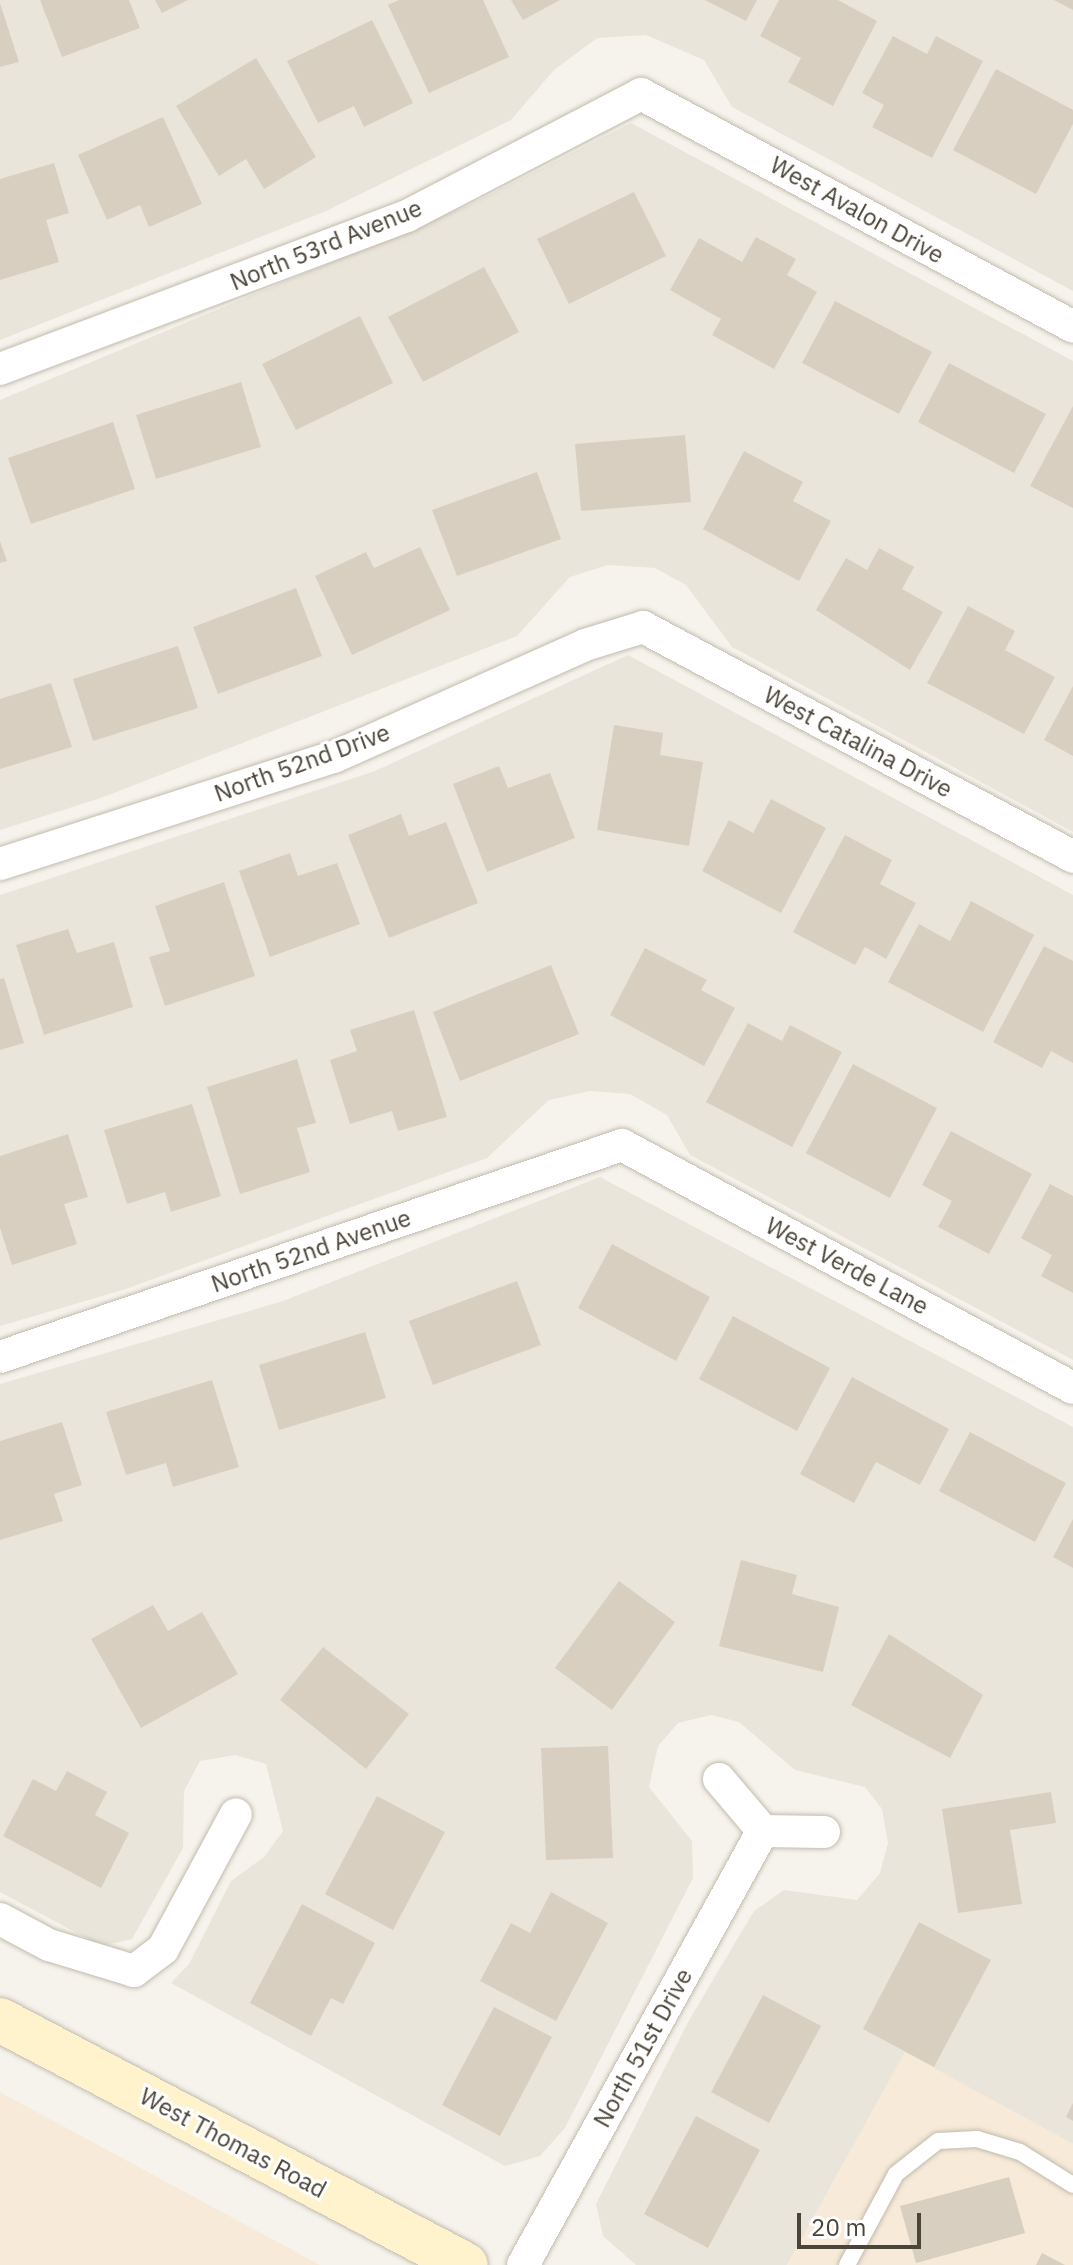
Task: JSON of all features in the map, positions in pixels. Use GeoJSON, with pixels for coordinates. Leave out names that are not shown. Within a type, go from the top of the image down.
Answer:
{"type":"FeatureCollection","features":[{"type":"Feature","properties":{"kind":"main road","name":"West Thomas Road"},"geometry":{"type":"LineString","coordinates":[[0,2020],[466,2265]]}},
{"type":"Feature","properties":{"kind":"street","name":"West Avalon Drive"},"geometry":{"type":"LineString","coordinates":[[641,94],[1073,327]]}},
{"type":"Feature","properties":{"kind":"street","name":"North 53rd Avenue"},"geometry":{"type":"LineString","coordinates":[[0,369],[407,216],[641,94]]}},
{"type":"Feature","properties":{"kind":"street","name":"West Catalina Drive"},"geometry":{"type":"LineString","coordinates":[[643,627],[1073,857]]}},
{"type":"Feature","properties":{"kind":"street","name":"North 52nd Drive"},"geometry":{"type":"LineString","coordinates":[[0,864],[334,757],[585,645],[643,627]]}},
{"type":"Feature","properties":{"kind":"street","name":"North 52nd Avenue"},"geometry":{"type":"LineString","coordinates":[[0,1357],[622,1145]]}},
{"type":"Feature","properties":{"kind":"street","name":"West Verde Lane"},"geometry":{"type":"LineString","coordinates":[[622,1145],[1073,1388]]}},
{"type":"Feature","properties":{"kind":"street"},"geometry":{"type":"LineString","coordinates":[[719,1779],[763,1831],[824,1832]]}},
{"type":"Feature","properties":{"kind":"street"},"geometry":{"type":"LineString","coordinates":[[0,1919],[49,1945],[134,1971],[163,1949],[236,1814]]}},
{"type":"Feature","properties":{"kind":"street","name":"North 51st Drive"},"geometry":{"type":"LineString","coordinates":[[523,2265],[763,1831]]}},
{"type":"Feature","properties":{"kind":"lane"},"geometry":{"type":"LineString","coordinates":[[855,2262],[896,2174],[938,2141],[977,2139],[1020,2152],[1073,2185]]}},
{"type":"Feature","properties":{"kind":"shaded area"},"geometry":{"type":"Polygon","coordinates":[[[0,0],[1073,0],[1073,291],[732,107],[704,60],[646,35],[597,38],[554,70],[511,120],[326,211],[0,340],[0,0]]]}},
{"type":"Feature","properties":{"kind":"shaded area"},"geometry":{"type":"Polygon","coordinates":[[[631,123],[1073,361],[1073,832],[732,647],[686,585],[655,568],[608,565],[570,577],[517,636],[101,798],[0,830],[0,400],[469,205],[631,123]]]}},
{"type":"Feature","properties":{"kind":"shaded area"},"geometry":{"type":"Polygon","coordinates":[[[628,655],[1073,895],[1073,1360],[690,1155],[667,1115],[630,1094],[590,1091],[549,1100],[487,1158],[123,1290],[0,1326],[0,895],[375,771],[628,655]]]}},
{"type":"Feature","properties":{"kind":"shaded area"},"geometry":{"type":"Polygon","coordinates":[[[600,1177],[1073,1427],[1073,2144],[905,2053],[787,2265],[636,2265],[603,2236],[596,2204],[688,2022],[754,1911],[784,1890],[857,1900],[880,1873],[888,1843],[882,1809],[865,1787],[795,1770],[739,1722],[711,1715],[678,1723],[658,1746],[649,1787],[692,1841],[693,1878],[565,2128],[540,2156],[505,2166],[171,1983],[189,1964],[231,1881],[264,1857],[283,1831],[266,1764],[235,1755],[200,1761],[184,1791],[183,1848],[132,1939],[101,1946],[0,1892],[0,1384],[283,1301],[600,1177]]]}},
{"type":"Feature","properties":{"kind":"shaded area"},"geometry":{"type":"Polygon","coordinates":[[[905,2052],[1073,2144],[1073,2265],[787,2265],[905,2052]]]}},
{"type":"Feature","properties":{"kind":"shaded area"},"geometry":{"type":"Polygon","coordinates":[[[0,2092],[320,2265],[0,2265],[0,2092]]]}},
{"type":"Feature","properties":{"kind":"building"},"geometry":{"type":"Polygon","coordinates":[[[40,0],[129,0],[140,28],[62,57],[40,0]]]}},
{"type":"Feature","properties":{"kind":"building"},"geometry":{"type":"Polygon","coordinates":[[[155,0],[188,0],[162,13],[155,0]]]}},
{"type":"Feature","properties":{"kind":"building"},"geometry":{"type":"Polygon","coordinates":[[[399,0],[483,0],[509,57],[429,93],[388,5],[399,0]]]}},
{"type":"Feature","properties":{"kind":"building"},"geometry":{"type":"Polygon","coordinates":[[[511,0],[560,0],[523,20],[511,0]]]}},
{"type":"Feature","properties":{"kind":"building"},"geometry":{"type":"Polygon","coordinates":[[[705,0],[757,0],[746,21],[705,0]]]}},
{"type":"Feature","properties":{"kind":"building"},"geometry":{"type":"Polygon","coordinates":[[[779,0],[838,0],[877,21],[833,106],[788,82],[801,58],[760,36],[779,0]]]}},
{"type":"Feature","properties":{"kind":"building"},"geometry":{"type":"Polygon","coordinates":[[[1054,0],[1073,0],[1073,10],[1054,0]]]}},
{"type":"Feature","properties":{"kind":"building"},"geometry":{"type":"Polygon","coordinates":[[[0,3],[19,62],[0,67],[0,3]]]}},
{"type":"Feature","properties":{"kind":"building"},"geometry":{"type":"Polygon","coordinates":[[[372,20],[413,103],[364,127],[354,106],[318,123],[287,61],[372,20]]]}},
{"type":"Feature","properties":{"kind":"building"},"geometry":{"type":"Polygon","coordinates":[[[893,36],[927,54],[936,36],[983,61],[932,158],[872,127],[884,105],[862,93],[893,36]]]}},
{"type":"Feature","properties":{"kind":"building"},"geometry":{"type":"Polygon","coordinates":[[[256,58],[316,157],[264,189],[246,159],[219,176],[176,106],[256,58]]]}},
{"type":"Feature","properties":{"kind":"building"},"geometry":{"type":"Polygon","coordinates":[[[996,69],[1073,110],[1073,124],[1036,194],[953,150],[996,69]]]}},
{"type":"Feature","properties":{"kind":"building"},"geometry":{"type":"Polygon","coordinates":[[[163,117],[202,204],[149,227],[140,205],[107,220],[78,155],[163,117]]]}},
{"type":"Feature","properties":{"kind":"building"},"geometry":{"type":"Polygon","coordinates":[[[54,163],[69,213],[46,220],[59,262],[0,280],[0,179],[54,163]]]}},
{"type":"Feature","properties":{"kind":"building"},"geometry":{"type":"Polygon","coordinates":[[[634,192],[666,256],[569,304],[537,239],[634,192]]]}},
{"type":"Feature","properties":{"kind":"building"},"geometry":{"type":"Polygon","coordinates":[[[756,237],[796,259],[787,275],[817,292],[774,369],[712,335],[721,319],[670,290],[699,238],[742,262],[756,237]]]}},
{"type":"Feature","properties":{"kind":"building"},"geometry":{"type":"Polygon","coordinates":[[[484,267],[519,332],[423,382],[388,317],[484,267]]]}},
{"type":"Feature","properties":{"kind":"building"},"geometry":{"type":"Polygon","coordinates":[[[835,301],[932,352],[899,414],[802,363],[835,301]]]}},
{"type":"Feature","properties":{"kind":"building"},"geometry":{"type":"Polygon","coordinates":[[[360,316],[393,383],[296,430],[262,364],[360,316]]]}},
{"type":"Feature","properties":{"kind":"building"},"geometry":{"type":"Polygon","coordinates":[[[949,363],[1046,414],[1014,473],[918,422],[949,363]]]}},
{"type":"Feature","properties":{"kind":"building"},"geometry":{"type":"Polygon","coordinates":[[[241,382],[261,447],[156,479],[136,415],[241,382]]]}},
{"type":"Feature","properties":{"kind":"building"},"geometry":{"type":"Polygon","coordinates":[[[1073,406],[1073,508],[1030,486],[1073,406]]]}},
{"type":"Feature","properties":{"kind":"building"},"geometry":{"type":"Polygon","coordinates":[[[113,422],[135,489],[31,524],[8,458],[113,422]]]}},
{"type":"Feature","properties":{"kind":"building"},"geometry":{"type":"Polygon","coordinates":[[[685,435],[691,502],[581,511],[575,444],[685,435]]]}},
{"type":"Feature","properties":{"kind":"building"},"geometry":{"type":"Polygon","coordinates":[[[744,451],[803,482],[793,501],[831,521],[799,581],[703,529],[744,451]]]}},
{"type":"Feature","properties":{"kind":"building"},"geometry":{"type":"Polygon","coordinates":[[[537,472],[561,539],[457,576],[432,510],[537,472]]]}},
{"type":"Feature","properties":{"kind":"building"},"geometry":{"type":"Polygon","coordinates":[[[0,541],[7,561],[0,563],[0,541]]]}},
{"type":"Feature","properties":{"kind":"building"},"geometry":{"type":"Polygon","coordinates":[[[420,547],[450,610],[352,655],[315,576],[366,552],[374,568],[420,547]]]}},
{"type":"Feature","properties":{"kind":"building"},"geometry":{"type":"Polygon","coordinates":[[[879,548],[914,567],[902,589],[943,612],[910,670],[816,610],[846,558],[867,570],[879,548]]]}},
{"type":"Feature","properties":{"kind":"building"},"geometry":{"type":"Polygon","coordinates":[[[296,588],[322,656],[218,694],[193,627],[296,588]]]}},
{"type":"Feature","properties":{"kind":"building"},"geometry":{"type":"Polygon","coordinates":[[[968,606],[1015,631],[1005,650],[1055,677],[1024,734],[927,683],[968,606]]]}},
{"type":"Feature","properties":{"kind":"building"},"geometry":{"type":"Polygon","coordinates":[[[178,646],[198,708],[93,741],[73,679],[178,646]]]}},
{"type":"Feature","properties":{"kind":"building"},"geometry":{"type":"Polygon","coordinates":[[[51,683],[72,747],[0,769],[0,699],[51,683]]]}},
{"type":"Feature","properties":{"kind":"building"},"geometry":{"type":"Polygon","coordinates":[[[1073,686],[1073,756],[1044,740],[1073,686]]]}},
{"type":"Feature","properties":{"kind":"building"},"geometry":{"type":"Polygon","coordinates":[[[614,725],[663,733],[660,755],[703,762],[689,846],[597,830],[614,725]]]}},
{"type":"Feature","properties":{"kind":"building"},"geometry":{"type":"Polygon","coordinates":[[[499,766],[508,788],[550,773],[575,838],[487,872],[453,784],[499,766]]]}},
{"type":"Feature","properties":{"kind":"building"},"geometry":{"type":"Polygon","coordinates":[[[771,799],[826,828],[781,913],[702,871],[729,820],[753,833],[771,799]]]}},
{"type":"Feature","properties":{"kind":"building"},"geometry":{"type":"Polygon","coordinates":[[[401,814],[409,836],[446,822],[478,903],[389,938],[348,835],[401,814]]]}},
{"type":"Feature","properties":{"kind":"building"},"geometry":{"type":"Polygon","coordinates":[[[845,835],[892,860],[880,884],[916,903],[886,959],[865,947],[855,965],[793,932],[845,835]]]}},
{"type":"Feature","properties":{"kind":"building"},"geometry":{"type":"Polygon","coordinates":[[[290,853],[298,876],[337,863],[360,924],[270,957],[239,871],[290,853]]]}},
{"type":"Feature","properties":{"kind":"building"},"geometry":{"type":"Polygon","coordinates":[[[224,882],[255,976],[165,1006],[149,957],[170,951],[155,906],[224,882]]]}},
{"type":"Feature","properties":{"kind":"building"},"geometry":{"type":"Polygon","coordinates":[[[971,901],[1034,935],[983,1032],[888,982],[919,924],[950,941],[971,901]]]}},
{"type":"Feature","properties":{"kind":"building"},"geometry":{"type":"Polygon","coordinates":[[[68,929],[77,953],[114,942],[133,1007],[44,1035],[16,945],[68,929]]]}},
{"type":"Feature","properties":{"kind":"building"},"geometry":{"type":"Polygon","coordinates":[[[1044,946],[1073,961],[1073,1063],[1051,1051],[1042,1068],[993,1042],[1044,946]]]}},
{"type":"Feature","properties":{"kind":"building"},"geometry":{"type":"Polygon","coordinates":[[[645,948],[707,980],[701,990],[735,1008],[704,1066],[610,1015],[645,948]]]}},
{"type":"Feature","properties":{"kind":"building"},"geometry":{"type":"Polygon","coordinates":[[[551,965],[579,1034],[460,1081],[433,1012],[551,965]]]}},
{"type":"Feature","properties":{"kind":"building"},"geometry":{"type":"Polygon","coordinates":[[[4,978],[24,1043],[0,1050],[0,979],[4,978]]]}},
{"type":"Feature","properties":{"kind":"building"},"geometry":{"type":"Polygon","coordinates":[[[414,1010],[447,1117],[398,1131],[392,1111],[350,1124],[330,1060],[357,1051],[350,1030],[414,1010]]]}},
{"type":"Feature","properties":{"kind":"building"},"geometry":{"type":"Polygon","coordinates":[[[748,1023],[782,1041],[790,1025],[842,1052],[792,1147],[706,1102],[748,1023]]]}},
{"type":"Feature","properties":{"kind":"building"},"geometry":{"type":"Polygon","coordinates":[[[297,1059],[316,1123],[297,1128],[310,1172],[240,1194],[207,1087],[297,1059]]]}},
{"type":"Feature","properties":{"kind":"building"},"geometry":{"type":"Polygon","coordinates":[[[853,1064],[937,1108],[890,1198],[806,1153],[853,1064]]]}},
{"type":"Feature","properties":{"kind":"building"},"geometry":{"type":"Polygon","coordinates":[[[192,1104],[221,1196],[171,1212],[165,1192],[127,1204],[104,1130],[192,1104]]]}},
{"type":"Feature","properties":{"kind":"building"},"geometry":{"type":"Polygon","coordinates":[[[951,1131],[1032,1174],[989,1254],[938,1227],[952,1201],[922,1185],[951,1131]]]}},
{"type":"Feature","properties":{"kind":"building"},"geometry":{"type":"Polygon","coordinates":[[[68,1134],[88,1197],[64,1204],[77,1244],[12,1265],[0,1228],[0,1156],[68,1134]]]}},
{"type":"Feature","properties":{"kind":"building"},"geometry":{"type":"Polygon","coordinates":[[[1050,1184],[1073,1196],[1073,1293],[1041,1276],[1052,1255],[1021,1238],[1050,1184]]]}},
{"type":"Feature","properties":{"kind":"building"},"geometry":{"type":"Polygon","coordinates":[[[612,1244],[710,1297],[676,1361],[578,1308],[612,1244]]]}},
{"type":"Feature","properties":{"kind":"building"},"geometry":{"type":"Polygon","coordinates":[[[517,1281],[541,1345],[433,1385],[409,1321],[517,1281]]]}},
{"type":"Feature","properties":{"kind":"building"},"geometry":{"type":"Polygon","coordinates":[[[733,1316],[830,1368],[797,1431],[699,1379],[733,1316]]]}},
{"type":"Feature","properties":{"kind":"building"},"geometry":{"type":"Polygon","coordinates":[[[365,1332],[386,1398],[279,1430],[259,1365],[365,1332]]]}},
{"type":"Feature","properties":{"kind":"building"},"geometry":{"type":"Polygon","coordinates":[[[852,1377],[949,1429],[920,1485],[876,1462],[854,1503],[800,1474],[852,1377]]]}},
{"type":"Feature","properties":{"kind":"building"},"geometry":{"type":"Polygon","coordinates":[[[212,1380],[239,1467],[173,1487],[166,1463],[126,1475],[106,1412],[212,1380]]]}},
{"type":"Feature","properties":{"kind":"building"},"geometry":{"type":"Polygon","coordinates":[[[62,1422],[82,1485],[54,1494],[63,1521],[0,1540],[0,1441],[62,1422]]]}},
{"type":"Feature","properties":{"kind":"building"},"geometry":{"type":"Polygon","coordinates":[[[970,1432],[1066,1483],[1035,1542],[939,1491],[970,1432]]]}},
{"type":"Feature","properties":{"kind":"building"},"geometry":{"type":"Polygon","coordinates":[[[1073,1519],[1073,1568],[1053,1557],[1073,1519]]]}},
{"type":"Feature","properties":{"kind":"building"},"geometry":{"type":"Polygon","coordinates":[[[741,1560],[797,1575],[792,1594],[839,1607],[823,1672],[719,1646],[741,1560]]]}},
{"type":"Feature","properties":{"kind":"building"},"geometry":{"type":"Polygon","coordinates":[[[619,1581],[675,1622],[612,1710],[555,1668],[619,1581]]]}},
{"type":"Feature","properties":{"kind":"building"},"geometry":{"type":"Polygon","coordinates":[[[153,1605],[168,1631],[202,1612],[238,1674],[141,1728],[91,1639],[153,1605]]]}},
{"type":"Feature","properties":{"kind":"building"},"geometry":{"type":"Polygon","coordinates":[[[889,1634],[983,1695],[950,1758],[851,1705],[889,1634]]]}},
{"type":"Feature","properties":{"kind":"building"},"geometry":{"type":"Polygon","coordinates":[[[323,1647],[409,1714],[366,1769],[280,1700],[323,1647]]]}},
{"type":"Feature","properties":{"kind":"building"},"geometry":{"type":"Polygon","coordinates":[[[608,1746],[613,1858],[546,1860],[541,1748],[608,1746]]]}},
{"type":"Feature","properties":{"kind":"building"},"geometry":{"type":"Polygon","coordinates":[[[67,1771],[107,1792],[95,1815],[129,1833],[101,1888],[3,1836],[33,1779],[56,1791],[67,1771]]]}},
{"type":"Feature","properties":{"kind":"building"},"geometry":{"type":"Polygon","coordinates":[[[1051,1792],[1056,1823],[1010,1830],[1022,1904],[958,1913],[942,1809],[1051,1792]]]}},
{"type":"Feature","properties":{"kind":"building"},"geometry":{"type":"Polygon","coordinates":[[[377,1796],[445,1832],[393,1930],[325,1894],[377,1796]]]}},
{"type":"Feature","properties":{"kind":"building"},"geometry":{"type":"Polygon","coordinates":[[[551,1892],[608,1923],[556,2021],[480,1981],[511,1923],[530,1933],[551,1892]]]}},
{"type":"Feature","properties":{"kind":"building"},"geometry":{"type":"Polygon","coordinates":[[[302,1904],[375,1943],[343,2004],[331,1998],[311,2036],[250,2003],[302,1904]]]}},
{"type":"Feature","properties":{"kind":"building"},"geometry":{"type":"Polygon","coordinates":[[[919,1922],[991,1960],[934,2067],[863,2029],[919,1922]]]}},
{"type":"Feature","properties":{"kind":"building"},"geometry":{"type":"Polygon","coordinates":[[[763,1995],[821,2026],[769,2123],[711,2092],[763,1995]]]}},
{"type":"Feature","properties":{"kind":"building"},"geometry":{"type":"Polygon","coordinates":[[[494,2007],[552,2037],[500,2136],[442,2105],[494,2007]]]}},
{"type":"Feature","properties":{"kind":"building"},"geometry":{"type":"Polygon","coordinates":[[[1073,2103],[1073,2121],[1066,2117],[1073,2103]]]}},
{"type":"Feature","properties":{"kind":"building"},"geometry":{"type":"Polygon","coordinates":[[[696,2116],[760,2150],[708,2248],[644,2214],[696,2116]]]}},
{"type":"Feature","properties":{"kind":"building"},"geometry":{"type":"Polygon","coordinates":[[[1009,2177],[1025,2233],[916,2263],[900,2206],[1009,2177]]]}},
{"type":"Feature","properties":{"kind":"building"},"geometry":{"type":"Polygon","coordinates":[[[1042,2253],[1065,2265],[1036,2265],[1042,2253]]]}}]}
